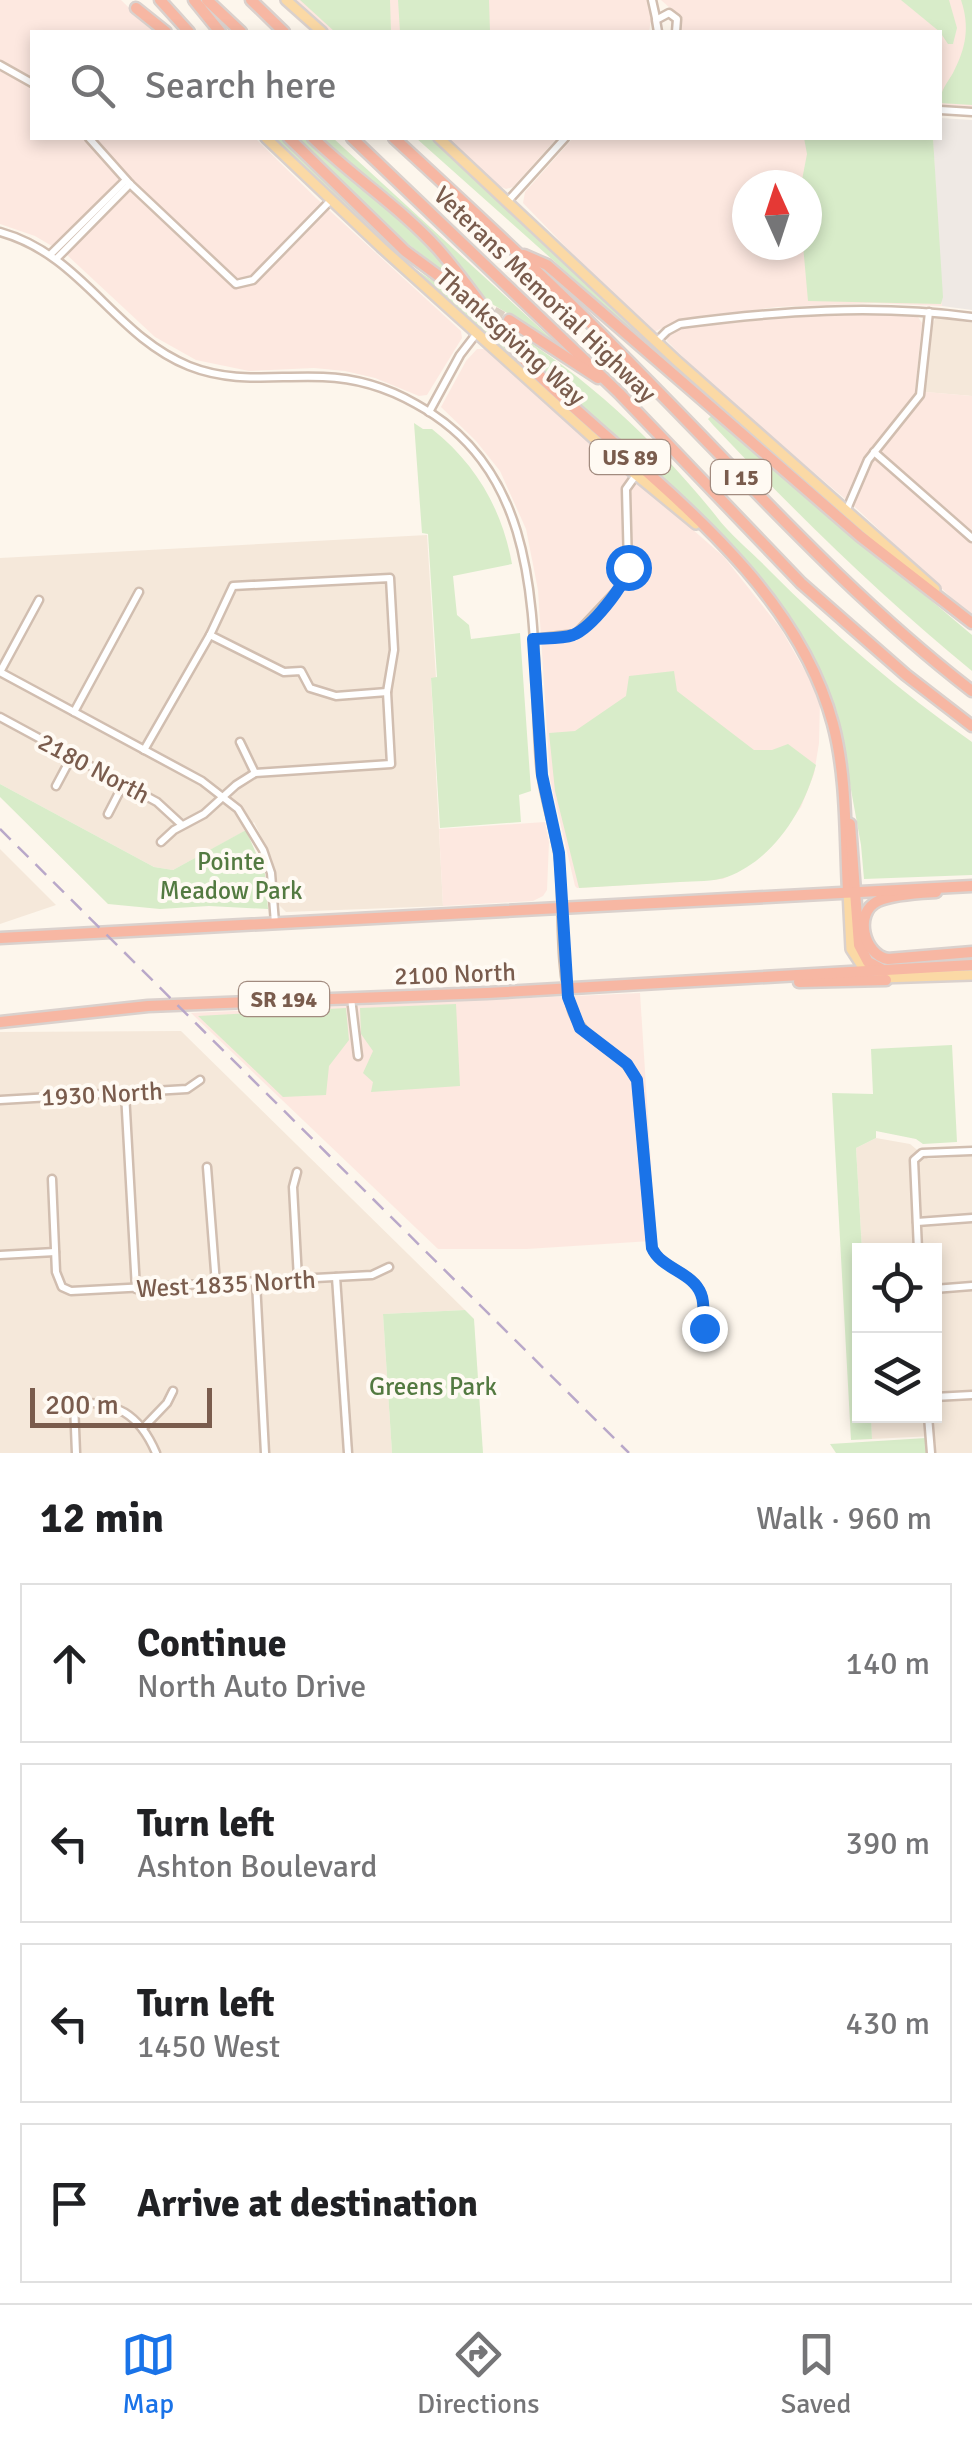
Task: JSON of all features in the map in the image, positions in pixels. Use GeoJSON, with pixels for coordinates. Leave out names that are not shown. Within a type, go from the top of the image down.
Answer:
{"type":"FeatureCollection","features":[{"type":"Feature","properties":{"kind":"highway"},"geometry":{"type":"LineString","coordinates":[[160,0],[188,30]]}},
{"type":"Feature","properties":{"kind":"highway"},"geometry":{"type":"LineString","coordinates":[[194,0],[218,30]]}},
{"type":"Feature","properties":{"kind":"highway"},"geometry":{"type":"LineString","coordinates":[[207,0],[239,30]]}},
{"type":"Feature","properties":{"kind":"highway"},"geometry":{"type":"LineString","coordinates":[[250,0],[282,30]]}},
{"type":"Feature","properties":{"kind":"highway"},"geometry":{"type":"LineString","coordinates":[[132,4],[161,30]]}},
{"type":"Feature","properties":{"kind":"highway"},"geometry":{"type":"LineString","coordinates":[[291,140],[405,252],[463,294]]}},
{"type":"Feature","properties":{"kind":"highway","name":"US 89"},"geometry":{"type":"LineString","coordinates":[[315,140],[435,246],[540,376],[696,517],[736,559]]}},
{"type":"Feature","properties":{"kind":"highway","name":"Veterans Memorial Highway"},"geometry":{"type":"LineString","coordinates":[[354,140],[620,392],[801,583],[906,675],[972,726]]}},
{"type":"Feature","properties":{"kind":"highway","name":"Veterans Memorial Highway"},"geometry":{"type":"LineString","coordinates":[[396,140],[641,374],[820,560],[972,691]]}},
{"type":"Feature","properties":{"kind":"highway"},"geometry":{"type":"LineString","coordinates":[[518,253],[548,264],[860,536],[969,620]]}},
{"type":"Feature","properties":{"kind":"highway"},"geometry":{"type":"LineString","coordinates":[[508,320],[620,392]]}},
{"type":"Feature","properties":{"kind":"highway","name":"Thanksgiving Way"},"geometry":{"type":"LineString","coordinates":[[736,559],[786,626],[820,688],[836,737],[843,799],[852,835],[852,891],[860,950],[868,962],[889,974]]}},
{"type":"Feature","properties":{"kind":"highway"},"geometry":{"type":"LineString","coordinates":[[0,938],[852,891],[972,888]]}},
{"type":"Feature","properties":{"kind":"highway"},"geometry":{"type":"LineString","coordinates":[[972,888],[880,900],[871,906],[866,918],[867,944],[880,958],[972,954]]}},
{"type":"Feature","properties":{"kind":"highway"},"geometry":{"type":"LineString","coordinates":[[718,980],[889,974],[972,954]]}},
{"type":"Feature","properties":{"kind":"highway","name":"2100 North"},"geometry":{"type":"LineString","coordinates":[[0,1022],[148,1006],[889,974],[972,965]]}},
{"type":"Feature","properties":{"kind":"main road"},"geometry":{"type":"LineString","coordinates":[[286,0],[320,30]]}},
{"type":"Feature","properties":{"kind":"main road","name":"Thanksgiving Way"},"geometry":{"type":"LineString","coordinates":[[268,140],[477,333],[736,559]]}},
{"type":"Feature","properties":{"kind":"main road"},"geometry":{"type":"LineString","coordinates":[[440,140],[656,342],[969,620]]}},
{"type":"Feature","properties":{"kind":"main road"},"geometry":{"type":"LineString","coordinates":[[852,891],[851,949],[866,972]]}},
{"type":"Feature","properties":{"kind":"main road"},"geometry":{"type":"LineString","coordinates":[[889,974],[972,976]]}},
{"type":"Feature","properties":{"kind":"street"},"geometry":{"type":"LineString","coordinates":[[655,0],[678,19],[678,30]]}},
{"type":"Feature","properties":{"kind":"street"},"geometry":{"type":"LineString","coordinates":[[655,0],[655,28]]}},
{"type":"Feature","properties":{"kind":"street"},"geometry":{"type":"LineString","coordinates":[[655,28],[669,13]]}},
{"type":"Feature","properties":{"kind":"street"},"geometry":{"type":"LineString","coordinates":[[0,66],[30,82]]}},
{"type":"Feature","properties":{"kind":"street"},"geometry":{"type":"LineString","coordinates":[[942,110],[972,112]]}},
{"type":"Feature","properties":{"kind":"street"},"geometry":{"type":"LineString","coordinates":[[90,140],[229,281],[240,285],[252,280],[330,200]]}},
{"type":"Feature","properties":{"kind":"street"},"geometry":{"type":"LineString","coordinates":[[508,201],[564,140]]}},
{"type":"Feature","properties":{"kind":"street"},"geometry":{"type":"LineString","coordinates":[[54,256],[128,182]]}},
{"type":"Feature","properties":{"kind":"street"},"geometry":{"type":"LineString","coordinates":[[0,232],[54,256],[148,342],[193,368],[248,380],[351,380],[396,394],[429,412],[476,454],[504,497],[526,563],[542,775],[558,850],[568,989],[580,1028],[627,1064],[637,1080],[652,1248],[660,1260],[696,1285],[702,1295],[704,1328]]}},
{"type":"Feature","properties":{"kind":"street"},"geometry":{"type":"LineString","coordinates":[[656,342],[671,328],[684,324],[836,310],[972,317]]}},
{"type":"Feature","properties":{"kind":"street"},"geometry":{"type":"LineString","coordinates":[[847,509],[874,452],[920,396],[929,312]]}},
{"type":"Feature","properties":{"kind":"street"},"geometry":{"type":"LineString","coordinates":[[429,412],[460,355],[477,333]]}},
{"type":"Feature","properties":{"kind":"street"},"geometry":{"type":"LineString","coordinates":[[874,452],[972,538]]}},
{"type":"Feature","properties":{"kind":"street"},"geometry":{"type":"LineString","coordinates":[[533,639],[576,634],[624,583],[628,567],[626,489],[636,475]]}},
{"type":"Feature","properties":{"kind":"street"},"geometry":{"type":"LineString","coordinates":[[144,750],[210,635],[233,586],[390,578],[394,650],[387,692],[391,764],[255,773],[161,842]]}},
{"type":"Feature","properties":{"kind":"street"},"geometry":{"type":"LineString","coordinates":[[74,712],[140,592]]}},
{"type":"Feature","properties":{"kind":"street"},"geometry":{"type":"LineString","coordinates":[[39,600],[0,672],[224,796],[250,825],[263,850],[271,873],[275,923]]}},
{"type":"Feature","properties":{"kind":"street"},"geometry":{"type":"LineString","coordinates":[[210,635],[284,672],[300,671],[310,688],[336,696],[387,692]]}},
{"type":"Feature","properties":{"kind":"street","name":"2180 North"},"geometry":{"type":"LineString","coordinates":[[0,717],[166,808],[182,825]]}},
{"type":"Feature","properties":{"kind":"street"},"geometry":{"type":"LineString","coordinates":[[240,742],[255,773]]}},
{"type":"Feature","properties":{"kind":"street"},"geometry":{"type":"LineString","coordinates":[[56,786],[72,756]]}},
{"type":"Feature","properties":{"kind":"street"},"geometry":{"type":"LineString","coordinates":[[108,814],[124,784]]}},
{"type":"Feature","properties":{"kind":"street"},"geometry":{"type":"LineString","coordinates":[[351,997],[358,1056]]}},
{"type":"Feature","properties":{"kind":"street","name":"1930 North"},"geometry":{"type":"LineString","coordinates":[[0,1100],[186,1089],[200,1080]]}},
{"type":"Feature","properties":{"kind":"street"},"geometry":{"type":"LineString","coordinates":[[125,1093],[136,1289]]}},
{"type":"Feature","properties":{"kind":"street"},"geometry":{"type":"LineString","coordinates":[[918,1243],[916,1156],[972,1151]]}},
{"type":"Feature","properties":{"kind":"street"},"geometry":{"type":"LineString","coordinates":[[207,1167],[216,1284]]}},
{"type":"Feature","properties":{"kind":"street"},"geometry":{"type":"LineString","coordinates":[[297,1172],[293,1187],[298,1279]]}},
{"type":"Feature","properties":{"kind":"street"},"geometry":{"type":"LineString","coordinates":[[0,1255],[55,1252],[52,1179]]}},
{"type":"Feature","properties":{"kind":"street"},"geometry":{"type":"LineString","coordinates":[[916,1222],[972,1218]]}},
{"type":"Feature","properties":{"kind":"street","name":"West 1835 North"},"geometry":{"type":"LineString","coordinates":[[55,1252],[62,1287],[76,1292],[377,1274],[390,1268]]}},
{"type":"Feature","properties":{"kind":"street"},"geometry":{"type":"LineString","coordinates":[[336,1277],[348,1453]]}},
{"type":"Feature","properties":{"kind":"street"},"geometry":{"type":"LineString","coordinates":[[256,1282],[265,1453]]}},
{"type":"Feature","properties":{"kind":"street"},"geometry":{"type":"LineString","coordinates":[[942,1288],[972,1286]]}},
{"type":"Feature","properties":{"kind":"street"},"geometry":{"type":"LineString","coordinates":[[144,1427],[167,1403],[172,1391]]}},
{"type":"Feature","properties":{"kind":"street"},"geometry":{"type":"LineString","coordinates":[[942,1396],[972,1394]]}},
{"type":"Feature","properties":{"kind":"street"},"geometry":{"type":"LineString","coordinates":[[76,1453],[74,1403],[108,1406],[128,1414],[144,1427],[156,1453]]}},
{"type":"Feature","properties":{"kind":"street"},"geometry":{"type":"LineString","coordinates":[[928,1423],[930,1453]]}},
{"type":"Feature","properties":{"kind":"shaded area"},"geometry":{"type":"Polygon","coordinates":[[[0,0],[121,0],[152,30],[30,30],[30,140],[257,140],[461,331],[462,338],[427,395],[419,396],[345,371],[249,371],[196,360],[155,337],[67,255],[35,236],[0,224],[0,0]]]}},
{"type":"Feature","properties":{"kind":"shaded area"},"geometry":{"type":"Polygon","coordinates":[[[293,0],[647,0],[652,14],[649,30],[327,30],[293,0]]]}},
{"type":"Feature","properties":{"kind":"shaded area"},"geometry":{"type":"Polygon","coordinates":[[[661,0],[972,0],[972,108],[942,106],[942,30],[681,30],[680,17],[661,0]]]}},
{"type":"Feature","properties":{"kind":"shaded area"},"geometry":{"type":"Polygon","coordinates":[[[942,118],[972,120],[972,310],[942,306],[933,140],[942,140],[942,118]]]}},
{"type":"Feature","properties":{"kind":"shaded area"},"geometry":{"type":"Polygon","coordinates":[[[447,140],[555,140],[513,187],[499,186],[447,140]]]}},
{"type":"Feature","properties":{"kind":"shaded area"},"geometry":{"type":"Polygon","coordinates":[[[571,140],[933,140],[942,306],[875,303],[777,307],[678,320],[654,332],[623,306],[523,203],[525,192],[571,140]]]}},
{"type":"Feature","properties":{"kind":"shaded area"},"geometry":{"type":"Polygon","coordinates":[[[845,313],[918,317],[922,323],[915,391],[972,396],[972,617],[857,509],[708,383],[667,341],[668,333],[685,327],[845,313]]]}},
{"type":"Feature","properties":{"kind":"shaded area"},"geometry":{"type":"Polygon","coordinates":[[[941,318],[972,323],[972,396],[925,392],[932,325],[941,318]]]}},
{"type":"Feature","properties":{"kind":"shaded area"},"geometry":{"type":"Polygon","coordinates":[[[477,349],[487,349],[724,557],[781,629],[820,700],[814,774],[801,807],[771,847],[723,879],[575,886],[550,779],[538,590],[526,529],[500,471],[441,407],[466,361],[477,349]]]}},
{"type":"Feature","properties":{"kind":"shaded area"},"geometry":{"type":"Polygon","coordinates":[[[427,535],[443,906],[286,912],[278,904],[272,859],[254,822],[173,870],[154,867],[0,784],[0,558],[427,535]]]}},
{"type":"Feature","properties":{"kind":"shaded area"},"geometry":{"type":"Polygon","coordinates":[[[545,822],[549,842],[547,890],[543,896],[533,901],[443,906],[439,829],[545,822]]]}},
{"type":"Feature","properties":{"kind":"shaded area"},"geometry":{"type":"Polygon","coordinates":[[[0,849],[56,905],[0,924],[0,849]]]}},
{"type":"Feature","properties":{"kind":"shaded area"},"geometry":{"type":"Polygon","coordinates":[[[640,993],[653,1196],[651,1241],[527,1249],[438,1249],[191,1013],[640,993]]]}},
{"type":"Feature","properties":{"kind":"shaded area"},"geometry":{"type":"Polygon","coordinates":[[[181,1031],[465,1310],[383,1314],[392,1453],[0,1453],[0,1032],[181,1031]]]}},
{"type":"Feature","properties":{"kind":"shaded area"},"geometry":{"type":"Polygon","coordinates":[[[876,1138],[910,1144],[928,1159],[972,1156],[972,1453],[935,1453],[934,1436],[872,1439],[871,1423],[942,1423],[942,1243],[862,1243],[856,1148],[876,1138]]]}},
{"type":"Feature","properties":{"kind":"green space"},"geometry":{"type":"Polygon","coordinates":[[[300,0],[390,0],[391,30],[333,30],[300,0]]]}},
{"type":"Feature","properties":{"kind":"green space"},"geometry":{"type":"Polygon","coordinates":[[[398,0],[489,0],[490,30],[400,30],[398,0]]]}},
{"type":"Feature","properties":{"kind":"green space"},"geometry":{"type":"Polygon","coordinates":[[[901,0],[949,0],[957,28],[953,44],[948,44],[942,30],[901,0]]]}},
{"type":"Feature","properties":{"kind":"green space"},"geometry":{"type":"Polygon","coordinates":[[[961,0],[972,0],[972,105],[942,103],[943,91],[964,46],[961,0]]]}},
{"type":"Feature","properties":{"kind":"green space"},"geometry":{"type":"Polygon","coordinates":[[[273,140],[282,140],[388,246],[273,140]]]}},
{"type":"Feature","properties":{"kind":"green space"},"geometry":{"type":"Polygon","coordinates":[[[299,140],[310,140],[422,240],[461,285],[386,227],[299,140]]]}},
{"type":"Feature","properties":{"kind":"green space"},"geometry":{"type":"Polygon","coordinates":[[[319,140],[335,140],[554,341],[482,298],[462,271],[319,140]]]}},
{"type":"Feature","properties":{"kind":"green space"},"geometry":{"type":"Polygon","coordinates":[[[418,140],[434,140],[639,332],[791,467],[418,140]]]}},
{"type":"Feature","properties":{"kind":"green space"},"geometry":{"type":"Polygon","coordinates":[[[804,140],[933,140],[941,304],[808,301],[804,260],[822,260],[822,170],[804,170],[804,140]]]}},
{"type":"Feature","properties":{"kind":"green space"},"geometry":{"type":"Polygon","coordinates":[[[411,266],[482,313],[533,378],[411,266]]]}},
{"type":"Feature","properties":{"kind":"green space"},"geometry":{"type":"Polygon","coordinates":[[[504,326],[562,365],[618,411],[670,462],[728,530],[817,616],[892,682],[972,742],[972,875],[864,879],[837,712],[785,612],[726,538],[543,374],[504,326]]]}},
{"type":"Feature","properties":{"kind":"green space"},"geometry":{"type":"Polygon","coordinates":[[[712,415],[972,635],[972,671],[806,521],[713,425],[708,419],[712,415]]]}},
{"type":"Feature","properties":{"kind":"green space"},"geometry":{"type":"Polygon","coordinates":[[[414,423],[432,429],[462,457],[494,506],[507,544],[512,564],[453,576],[457,615],[469,625],[471,639],[520,633],[531,791],[519,795],[521,822],[440,828],[431,678],[437,677],[428,534],[422,533],[414,423]]]}},
{"type":"Feature","properties":{"kind":"green space"},"geometry":{"type":"Polygon","coordinates":[[[674,671],[677,691],[754,750],[772,750],[788,744],[816,765],[804,799],[773,846],[727,877],[579,888],[555,791],[549,733],[575,731],[626,696],[629,676],[674,671]]]}},
{"type":"Feature","properties":{"kind":"green space","name":"Pointe Meadow Park"},"geometry":{"type":"Polygon","coordinates":[[[0,784],[154,867],[173,870],[246,830],[265,874],[268,909],[160,909],[108,904],[0,797],[0,784]]]}},
{"type":"Feature","properties":{"kind":"green space"},"geometry":{"type":"Polygon","coordinates":[[[456,1004],[460,1086],[371,1092],[373,1082],[363,1073],[373,1051],[361,1034],[360,1008],[456,1004]]]}},
{"type":"Feature","properties":{"kind":"green space"},"geometry":{"type":"Polygon","coordinates":[[[346,1008],[349,1040],[329,1066],[326,1095],[283,1097],[198,1016],[346,1008]]]}},
{"type":"Feature","properties":{"kind":"green space"},"geometry":{"type":"Polygon","coordinates":[[[952,1045],[957,1142],[923,1144],[876,1131],[876,1138],[856,1148],[862,1243],[852,1243],[852,1423],[871,1423],[872,1439],[851,1440],[832,1093],[873,1094],[871,1049],[952,1045]]]}},
{"type":"Feature","properties":{"kind":"green space","name":"Greens Park"},"geometry":{"type":"Polygon","coordinates":[[[465,1310],[474,1319],[483,1453],[392,1453],[383,1314],[465,1310]]]}},
{"type":"Feature","properties":{"kind":"green space"},"geometry":{"type":"Polygon","coordinates":[[[926,1438],[927,1453],[836,1453],[830,1444],[926,1438]]]}},
{"type":"Feature","properties":{"kind":"tunnel"},"geometry":{"type":"LineString","coordinates":[[481,304],[509,320]]}},
{"type":"Feature","properties":{"kind":"railway"},"geometry":{"type":"LineString","coordinates":[[0,829],[629,1453]]}},
{"type":"Feature","properties":{"kind":"route"},"geometry":{"type":"LineString","coordinates":[[628,567],[624,583],[580,630],[567,636],[533,639],[542,775],[559,853],[568,997],[580,1028],[627,1064],[637,1080],[652,1248],[655,1256],[696,1285],[702,1295],[704,1328]]}}]}
